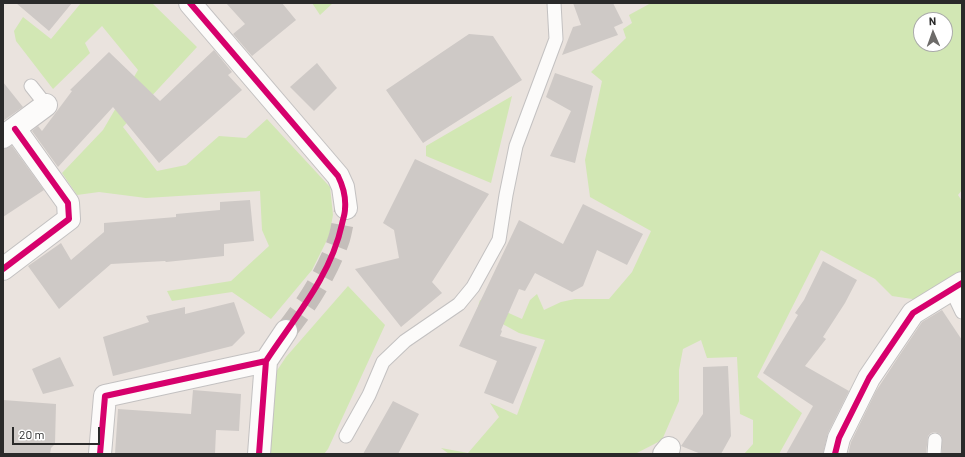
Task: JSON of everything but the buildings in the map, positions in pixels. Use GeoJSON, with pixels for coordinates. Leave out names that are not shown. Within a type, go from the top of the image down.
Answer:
{"type":"FeatureCollection","features":[{"type":"Feature","properties":{"kind":"street"},"geometry":{"type":"LineString","coordinates":[[190,3],[338,176],[343,187],[346,208]]}},
{"type":"Feature","properties":{"kind":"street"},"geometry":{"type":"LineString","coordinates":[[3,268],[69,218],[68,203],[9,133],[46,105]]}},
{"type":"Feature","properties":{"kind":"street"},"geometry":{"type":"LineString","coordinates":[[835,454],[840,438],[869,378],[913,313],[957,287]]}},
{"type":"Feature","properties":{"kind":"street"},"geometry":{"type":"LineString","coordinates":[[259,454],[266,361],[286,331]]}},
{"type":"Feature","properties":{"kind":"street"},"geometry":{"type":"LineString","coordinates":[[100,454],[105,396],[266,361]]}},
{"type":"Feature","properties":{"kind":"lane"},"geometry":{"type":"LineString","coordinates":[[346,436],[369,395],[383,362],[405,341],[459,304],[474,287],[499,240],[516,146],[556,39],[554,3]]}},
{"type":"Feature","properties":{"kind":"lane"},"geometry":{"type":"LineString","coordinates":[[32,86],[46,105]]}},
{"type":"Feature","properties":{"kind":"lane"},"geometry":{"type":"LineString","coordinates":[[957,287],[962,312]]}},
{"type":"Feature","properties":{"kind":"lane"},"geometry":{"type":"LineString","coordinates":[[934,454],[935,440]]}},
{"type":"Feature","properties":{"kind":"green space"},"geometry":{"type":"Polygon","coordinates":[[[81,3],[152,3],[197,47],[123,127],[157,171],[186,165],[219,136],[246,138],[267,119],[330,187],[333,215],[329,236],[312,270],[271,319],[232,292],[172,301],[167,291],[231,281],[269,246],[262,230],[260,191],[146,198],[99,192],[77,195],[62,173],[103,130],[138,70],[102,26],[85,43],[90,53],[53,89],[16,41],[14,31],[23,17],[51,39],[81,3]]]}},
{"type":"Feature","properties":{"kind":"green space"},"geometry":{"type":"Polygon","coordinates":[[[312,3],[333,3],[320,15],[312,3]]]}},
{"type":"Feature","properties":{"kind":"green space"},"geometry":{"type":"Polygon","coordinates":[[[651,3],[962,3],[962,190],[958,195],[962,201],[962,270],[919,300],[892,296],[875,279],[821,250],[757,377],[802,413],[779,454],[744,454],[753,444],[753,420],[740,414],[737,357],[707,358],[701,340],[683,349],[679,370],[679,401],[662,440],[635,454],[449,454],[441,448],[468,453],[499,417],[490,403],[517,415],[545,340],[519,333],[477,310],[480,300],[522,319],[530,300],[537,294],[544,310],[561,302],[575,299],[609,299],[632,272],[651,231],[590,197],[585,160],[602,81],[591,72],[626,38],[623,29],[632,23],[629,15],[651,3]]]}},
{"type":"Feature","properties":{"kind":"green space"},"geometry":{"type":"Polygon","coordinates":[[[512,96],[491,183],[426,156],[426,146],[512,96]]]}},
{"type":"Feature","properties":{"kind":"green space"},"geometry":{"type":"Polygon","coordinates":[[[348,286],[385,325],[328,449],[324,454],[269,454],[272,378],[286,357],[348,286]]]}},
{"type":"Feature","properties":{"kind":"tunnel"},"geometry":{"type":"LineString","coordinates":[[286,331],[302,310],[329,264],[339,239],[346,208]]}},
{"type":"Feature","properties":{"kind":"cycle path"},"geometry":{"type":"LineString","coordinates":[[190,3],[338,176],[344,192],[344,215],[337,243],[330,261],[311,296],[266,361]]}},
{"type":"Feature","properties":{"kind":"cycle path"},"geometry":{"type":"LineString","coordinates":[[3,269],[69,219],[68,203],[15,129]]}},
{"type":"Feature","properties":{"kind":"cycle path"},"geometry":{"type":"LineString","coordinates":[[835,454],[839,438],[869,378],[913,313],[962,283]]}},
{"type":"Feature","properties":{"kind":"cycle path"},"geometry":{"type":"LineString","coordinates":[[100,454],[105,396],[266,361],[259,454]]}}]}
